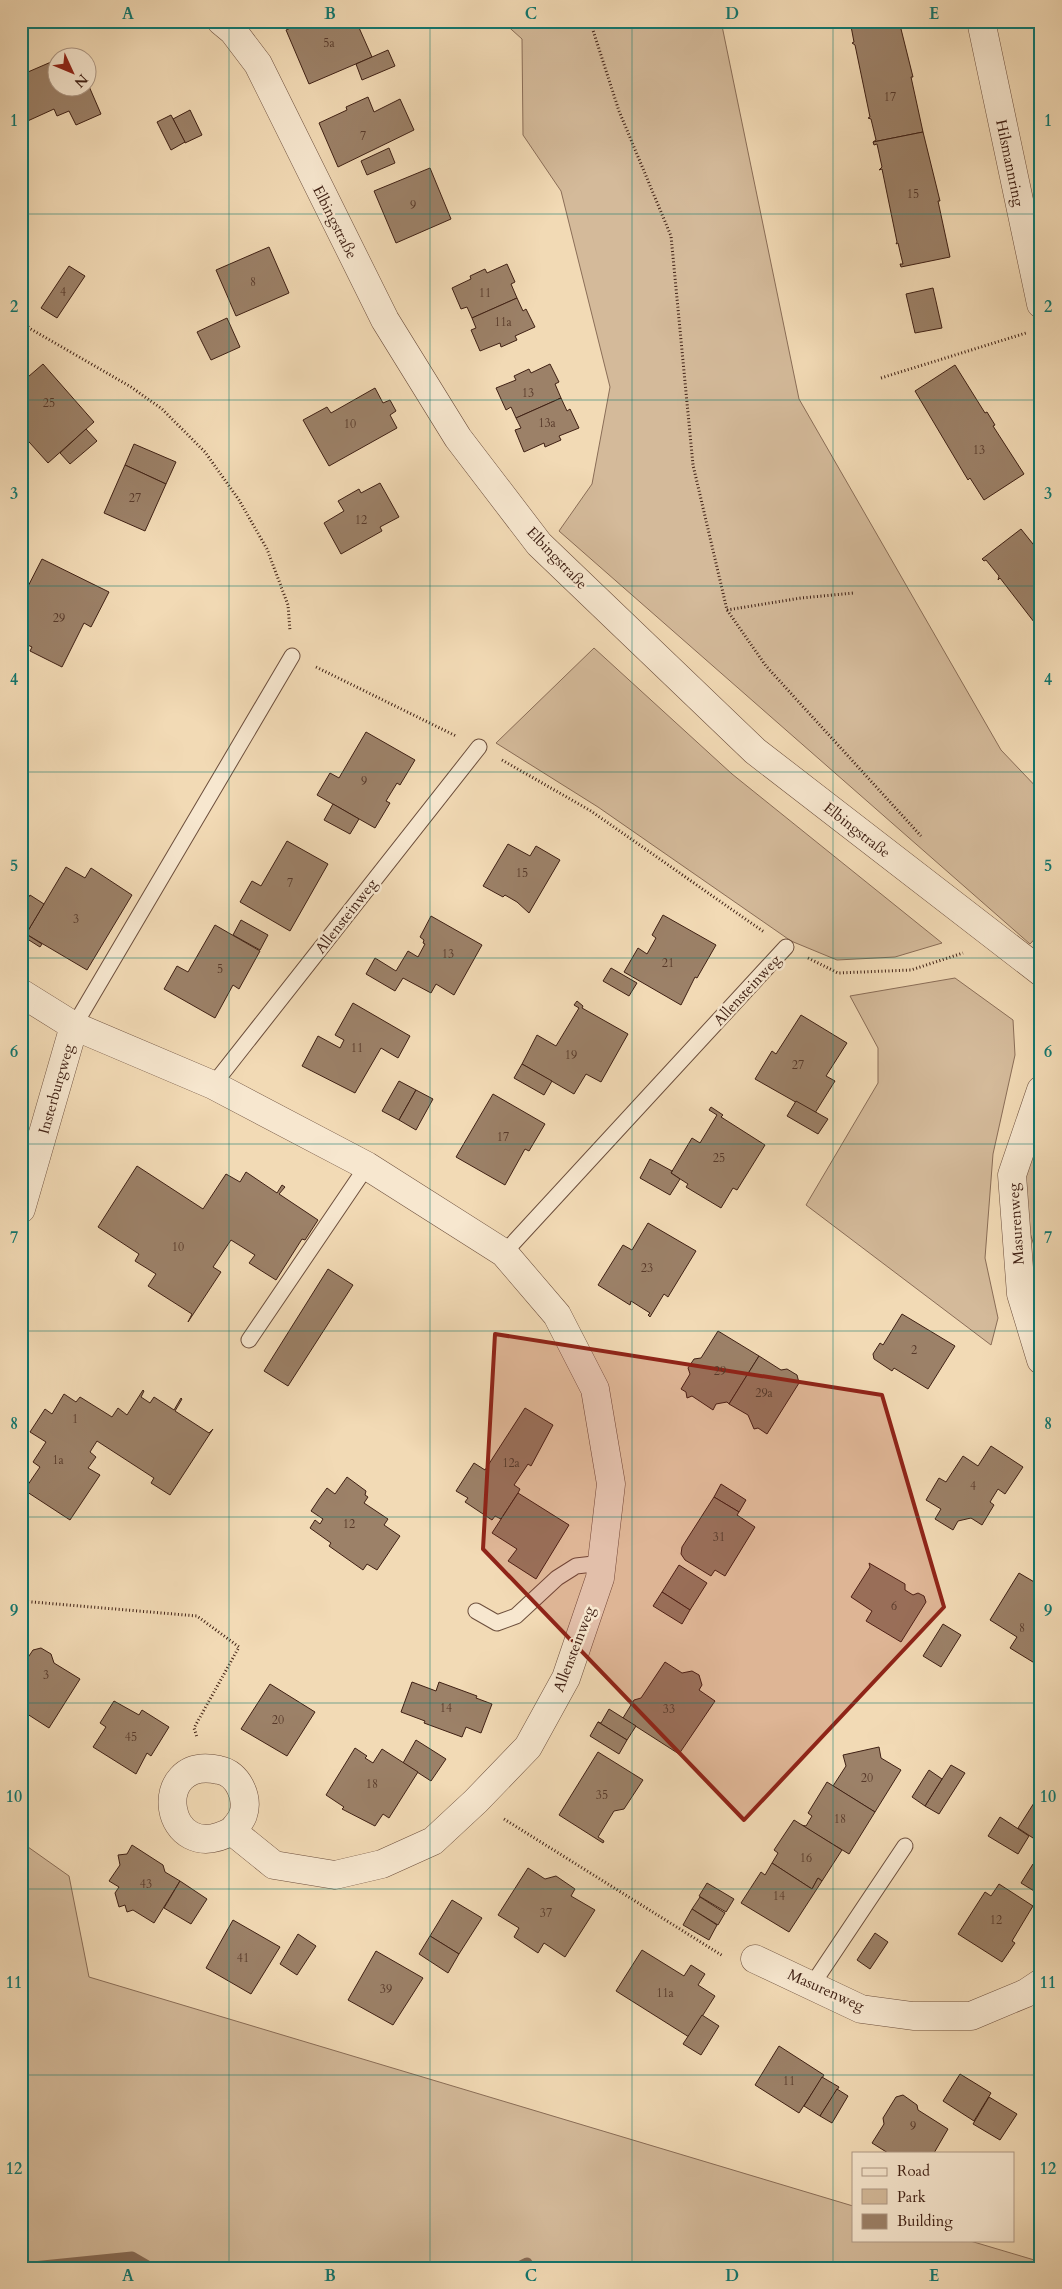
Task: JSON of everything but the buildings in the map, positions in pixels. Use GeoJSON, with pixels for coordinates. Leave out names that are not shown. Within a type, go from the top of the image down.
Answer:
{"type":"FeatureCollection","features":[{"type":"Feature","properties":{"kind":"street","name":"Elbingstraße"},"geometry":{"type":"LineString","coordinates":[[221,21],[233,30],[258,64],[390,328],[458,438],[539,544],[755,751],[1041,972]]}},
{"type":"Feature","properties":{"kind":"street","name":"Hilsmannring"},"geometry":{"type":"LineString","coordinates":[[981,21],[1041,304]]}},
{"type":"Feature","properties":{"kind":"street","name":"Allensteinweg"},"geometry":{"type":"LineString","coordinates":[[21,993],[74,1026],[213,1085],[367,1166],[504,1253],[557,1315],[595,1389],[611,1484],[600,1578],[566,1678],[528,1747],[476,1801],[433,1841],[382,1864],[335,1875],[274,1865],[232,1831]]}},
{"type":"Feature","properties":{"kind":"street","name":"Insterburgweg"},"geometry":{"type":"LineString","coordinates":[[21,1209],[74,1026]]}},
{"type":"Feature","properties":{"kind":"street","name":"Masurenweg"},"geometry":{"type":"LineString","coordinates":[[1041,1090],[1012,1175],[1021,1294],[1041,1360]]}},
{"type":"Feature","properties":{"kind":"street"},"geometry":{"type":"LineString","coordinates":[[205,1766],[226,1771],[238,1782],[245,1798],[243,1816],[232,1831],[220,1838],[209,1840],[193,1837],[181,1828],[172,1813],[171,1802],[176,1784],[191,1770],[205,1766]]}},
{"type":"Feature","properties":{"kind":"street","name":"Masurenweg"},"geometry":{"type":"LineString","coordinates":[[756,1959],[861,2009],[913,2016],[971,2016],[1026,1993],[1041,1983]]}},
{"type":"Feature","properties":{"kind":"lane"},"geometry":{"type":"LineString","coordinates":[[74,1026],[292,656]]}},
{"type":"Feature","properties":{"kind":"lane","name":"Allensteinweg"},"geometry":{"type":"LineString","coordinates":[[213,1085],[479,747]]}},
{"type":"Feature","properties":{"kind":"lane","name":"Allensteinweg"},"geometry":{"type":"LineString","coordinates":[[504,1253],[786,947]]}},
{"type":"Feature","properties":{"kind":"lane"},"geometry":{"type":"LineString","coordinates":[[249,1340],[367,1166]]}},
{"type":"Feature","properties":{"kind":"lane"},"geometry":{"type":"LineString","coordinates":[[476,1611],[497,1623],[516,1616],[557,1578],[576,1566],[602,1563]]}},
{"type":"Feature","properties":{"kind":"lane"},"geometry":{"type":"LineString","coordinates":[[812,1985],[905,1846]]}},
{"type":"Feature","properties":{"kind":"path"},"geometry":{"type":"LineString","coordinates":[[590,21],[619,111],[671,236],[693,465],[727,610],[766,666],[926,842]]}},
{"type":"Feature","properties":{"kind":"path"},"geometry":{"type":"LineString","coordinates":[[21,319],[29,328],[131,387],[162,409],[205,452],[239,500],[267,548],[288,605],[292,656],[479,747],[591,811],[786,947],[838,973],[911,970],[999,940]]}},
{"type":"Feature","properties":{"kind":"path"},"geometry":{"type":"LineString","coordinates":[[881,378],[1031,331]]}},
{"type":"Feature","properties":{"kind":"path"},"geometry":{"type":"LineString","coordinates":[[727,610],[801,598],[854,593]]}},
{"type":"Feature","properties":{"kind":"path"},"geometry":{"type":"LineString","coordinates":[[21,1601],[197,1616],[240,1647],[194,1728],[205,1766]]}},
{"type":"Feature","properties":{"kind":"path"},"geometry":{"type":"LineString","coordinates":[[476,1801],[730,1960],[756,1959]]}},
{"type":"Feature","properties":{"kind":"highlighted area"},"geometry":{"type":"Polygon","coordinates":[[[495,1334],[882,1395],[944,1607],[744,1820],[483,1549],[495,1334]]]}},
{"type":"Feature","properties":{"kind":"green space"},"geometry":{"type":"Polygon","coordinates":[[[502,21],[721,21],[799,399],[1001,750],[1041,792],[1041,932],[1030,944],[559,531],[592,484],[610,387],[561,191],[523,135],[522,39],[502,21]]]}},
{"type":"Feature","properties":{"kind":"green space"},"geometry":{"type":"Polygon","coordinates":[[[594,648],[732,774],[942,943],[895,957],[837,960],[791,941],[598,807],[496,743],[594,648]]]}},
{"type":"Feature","properties":{"kind":"green space"},"geometry":{"type":"Polygon","coordinates":[[[955,978],[1013,1020],[1015,1055],[993,1154],[985,1258],[998,1318],[991,1345],[806,1205],[878,1083],[878,1048],[850,996],[955,978]]]}},
{"type":"Feature","properties":{"kind":"green space"},"geometry":{"type":"Polygon","coordinates":[[[1041,1126],[1041,1268],[1012,1175],[1041,1126]]]}},
{"type":"Feature","properties":{"kind":"green space"},"geometry":{"type":"Polygon","coordinates":[[[21,1842],[69,1876],[89,1977],[852,2206],[852,2242],[974,2242],[1041,2262],[1041,2268],[21,2268],[21,1842]]]}},
{"type":"Feature","properties":{"kind":"waterway"},"geometry":{"type":"LineString","coordinates":[[23,2268],[132,2257],[151,2268]]}},
{"type":"Feature","properties":{"kind":"waterway"},"geometry":{"type":"LineString","coordinates":[[517,2268],[527,2263],[529,2268]]}}]}
